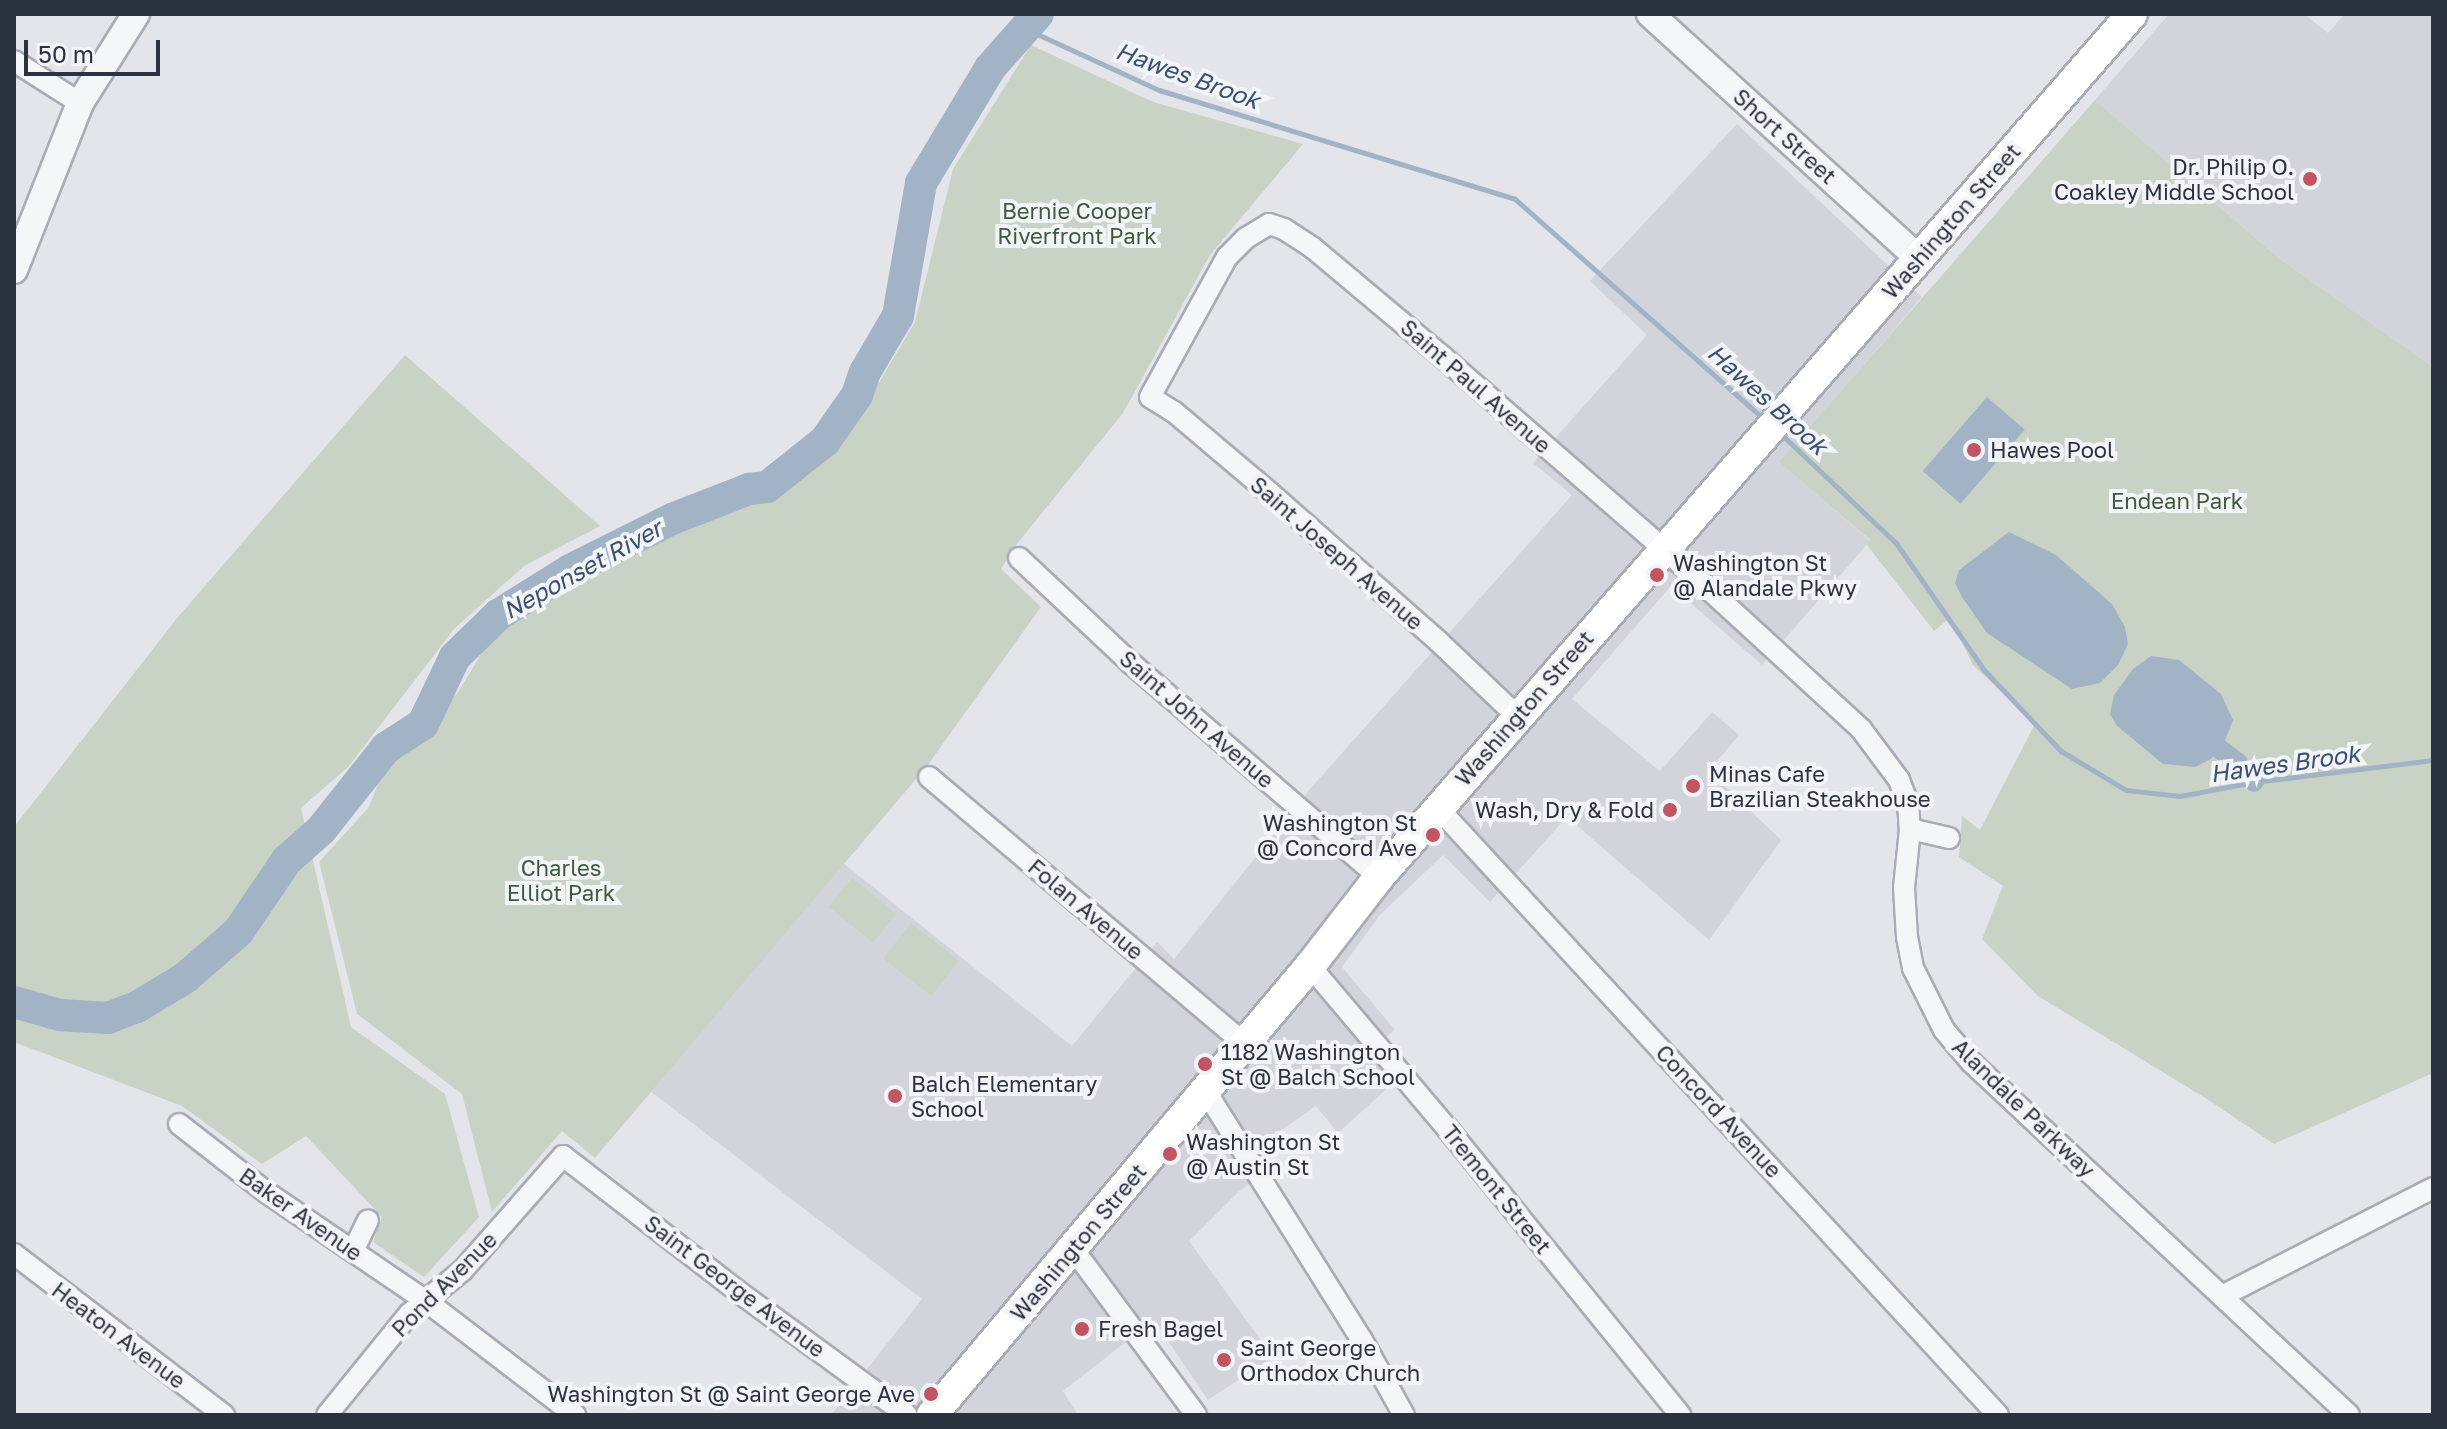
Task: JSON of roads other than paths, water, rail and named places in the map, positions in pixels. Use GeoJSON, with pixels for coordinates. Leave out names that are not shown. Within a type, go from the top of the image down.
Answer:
{"type":"FeatureCollection","features":[{"type":"Feature","properties":{"kind":"main road","name":"Washington Street"},"geometry":{"type":"LineString","coordinates":[[944,1410],[1243,1042],[1310,966],[1379,877],[2132,14]]}},
{"type":"Feature","properties":{"kind":"street"},"geometry":{"type":"LineString","coordinates":[[14,270],[80,103],[136,14]]}},
{"type":"Feature","properties":{"kind":"street","name":"Short Street"},"geometry":{"type":"LineString","coordinates":[[1650,14],[1919,259]]}},
{"type":"Feature","properties":{"kind":"street"},"geometry":{"type":"LineString","coordinates":[[14,61],[80,103]]}},
{"type":"Feature","properties":{"kind":"street","name":"Saint Paul Avenue"},"geometry":{"type":"LineString","coordinates":[[1150,397],[1227,257],[1246,238],[1269,224],[1284,229],[1313,248],[1663,549]]}},
{"type":"Feature","properties":{"kind":"street","name":"Saint Joseph Avenue"},"geometry":{"type":"LineString","coordinates":[[1150,397],[1174,412],[1270,493],[1438,641],[1517,716]]}},
{"type":"Feature","properties":{"kind":"street","name":"Alandale Parkway"},"geometry":{"type":"LineString","coordinates":[[1663,549],[1861,729],[1899,780],[1908,803],[1910,829],[1904,888],[1907,937],[1913,968],[1944,1030],[1971,1062],[2349,1415]]}},
{"type":"Feature","properties":{"kind":"street","name":"Saint John Avenue"},"geometry":{"type":"LineString","coordinates":[[1019,558],[1132,664],[1379,877]]}},
{"type":"Feature","properties":{"kind":"street","name":"Folan Avenue"},"geometry":{"type":"LineString","coordinates":[[929,777],[1243,1042]]}},
{"type":"Feature","properties":{"kind":"street","name":"Concord Avenue"},"geometry":{"type":"LineString","coordinates":[[1438,808],[1998,1415]]}},
{"type":"Feature","properties":{"kind":"street"},"geometry":{"type":"LineString","coordinates":[[1910,829],[1949,838]]}},
{"type":"Feature","properties":{"kind":"street","name":"Tremont Street"},"geometry":{"type":"LineString","coordinates":[[1310,966],[1452,1134],[1680,1415]]}},
{"type":"Feature","properties":{"kind":"street"},"geometry":{"type":"LineString","coordinates":[[1205,1090],[1362,1340],[1404,1415]]}},
{"type":"Feature","properties":{"kind":"street","name":"Baker Avenue"},"geometry":{"type":"LineString","coordinates":[[179,1124],[266,1192],[426,1301],[575,1415]]}},
{"type":"Feature","properties":{"kind":"street","name":"Pond Avenue"},"geometry":{"type":"LineString","coordinates":[[327,1415],[409,1314],[462,1271],[563,1156]]}},
{"type":"Feature","properties":{"kind":"street","name":"Saint George Avenue"},"geometry":{"type":"LineString","coordinates":[[563,1156],[747,1298],[907,1415]]}},
{"type":"Feature","properties":{"kind":"street"},"geometry":{"type":"LineString","coordinates":[[2222,1296],[2433,1188]]}},
{"type":"Feature","properties":{"kind":"street"},"geometry":{"type":"LineString","coordinates":[[353,1251],[368,1220]]}},
{"type":"Feature","properties":{"kind":"street"},"geometry":{"type":"LineString","coordinates":[[1074,1250],[1196,1415]]}},
{"type":"Feature","properties":{"kind":"street","name":"Heaton Avenue"},"geometry":{"type":"LineString","coordinates":[[14,1254],[224,1415]]}},
{"type":"Feature","properties":{"kind":"water","name":"Hawes Pool"},"geometry":{"type":"Polygon","coordinates":[[[1987,397],[2025,430],[1960,504],[1923,471],[1987,397]]]}},
{"type":"Feature","properties":{"kind":"water"},"geometry":{"type":"Polygon","coordinates":[[[2009,532],[2056,555],[2112,604],[2125,627],[2128,644],[2118,665],[2100,683],[2072,689],[1987,633],[1962,597],[1955,583],[1959,570],[2009,532]]]}},
{"type":"Feature","properties":{"kind":"water"},"geometry":{"type":"Polygon","coordinates":[[[2151,656],[2179,660],[2221,694],[2233,720],[2224,743],[2211,759],[2195,767],[2163,764],[2117,726],[2110,714],[2114,695],[2133,669],[2151,656]]]}},
{"type":"Feature","properties":{"kind":"waterway","name":"Neponset River"},"geometry":{"type":"LineString","coordinates":[[14,1002],[60,1015],[108,1018],[137,1007],[185,978],[238,932],[287,860],[321,830],[386,748],[423,724],[455,657],[498,615],[570,570],[672,519],[749,489],[767,487],[825,441],[857,395],[865,372],[898,316],[921,183],[990,68],[1038,14]]}},
{"type":"Feature","properties":{"kind":"waterway","name":"Hawes Brook"},"geometry":{"type":"LineString","coordinates":[[1024,28],[1159,90],[1515,199],[1764,419]]}},
{"type":"Feature","properties":{"kind":"waterway","name":"Hawes Brook"},"geometry":{"type":"LineString","coordinates":[[1781,434],[1896,543],[1984,670],[2061,751],[2126,790],[2180,796],[2254,782],[2433,760]]}},
{"type":"Feature","properties":{"kind":"waterway"},"geometry":{"type":"LineString","coordinates":[[2200,734],[2238,763]]}},
{"type":"Feature","properties":{"kind":"waterway"},"geometry":{"type":"LineString","coordinates":[[2249,773],[2254,782]]}},
{"type":"Feature","properties":{"kind":"place","name":"Dr. Philip O. Coakley Middle School"},"geometry":{"type":"Point","coordinates":[2310,179]}},
{"type":"Feature","properties":{"kind":"place","name":"Hawes Pool"},"geometry":{"type":"Point","coordinates":[1974,450]}},
{"type":"Feature","properties":{"kind":"place","name":"Washington St @ Alandale Pkwy"},"geometry":{"type":"Point","coordinates":[1657,575]}},
{"type":"Feature","properties":{"kind":"place","name":"Minas Cafe Brazilian Steakhouse"},"geometry":{"type":"Point","coordinates":[1693,786]}},
{"type":"Feature","properties":{"kind":"place","name":"Wash, Dry & Fold"},"geometry":{"type":"Point","coordinates":[1670,810]}},
{"type":"Feature","properties":{"kind":"place","name":"Washington St @ Concord Ave"},"geometry":{"type":"Point","coordinates":[1433,835]}},
{"type":"Feature","properties":{"kind":"place","name":"1182 Washington St @ Balch School"},"geometry":{"type":"Point","coordinates":[1205,1064]}},
{"type":"Feature","properties":{"kind":"place","name":"Balch Elementary School"},"geometry":{"type":"Point","coordinates":[895,1096]}},
{"type":"Feature","properties":{"kind":"place","name":"Washington St @ Austin St"},"geometry":{"type":"Point","coordinates":[1170,1154]}},
{"type":"Feature","properties":{"kind":"place","name":"Fresh Bagel"},"geometry":{"type":"Point","coordinates":[1082,1329]}},
{"type":"Feature","properties":{"kind":"place","name":"Saint George Orthodox Church"},"geometry":{"type":"Point","coordinates":[1224,1360]}},
{"type":"Feature","properties":{"kind":"place","name":"Washington St @ Saint George Ave"},"geometry":{"type":"Point","coordinates":[931,1394]}},
{"type":"Feature","properties":{"kind":"park label","name":"Bernie Cooper Riverfront Park"},"geometry":{"type":"Point","coordinates":[1077,222]}},
{"type":"Feature","properties":{"kind":"park label","name":"Endean Park"},"geometry":{"type":"Point","coordinates":[2177,501]}},
{"type":"Feature","properties":{"kind":"park label","name":"Charles Elliot Park"},"geometry":{"type":"Point","coordinates":[561,880]}}]}
